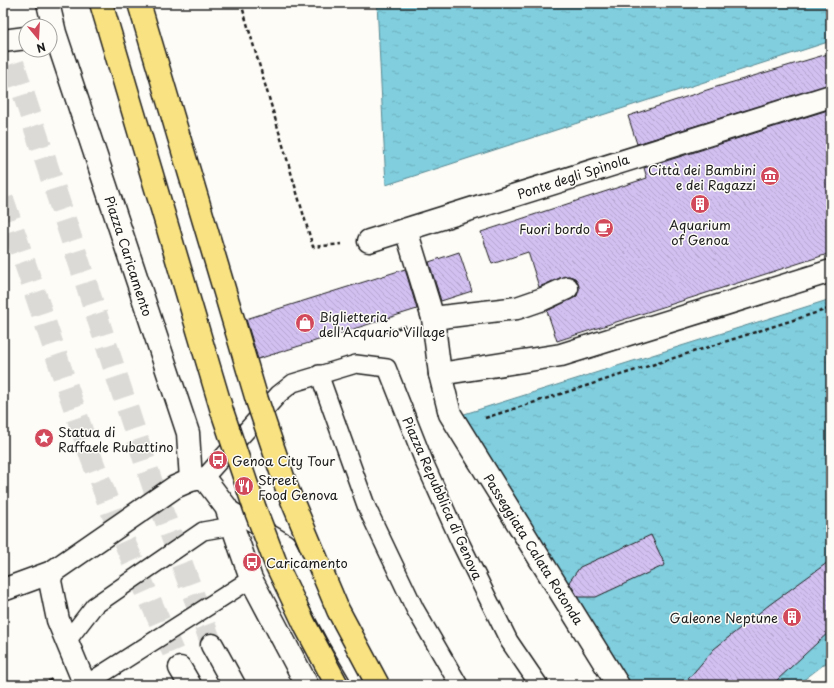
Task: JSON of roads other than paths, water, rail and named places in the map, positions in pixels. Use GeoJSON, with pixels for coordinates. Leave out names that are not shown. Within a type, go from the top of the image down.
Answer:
{"type":"FeatureCollection","features":[{"type":"Feature","properties":{"kind":"highway"},"geometry":{"type":"LineString","coordinates":[[102,3],[220,403],[255,510],[279,571],[306,627],[337,685]]}},
{"type":"Feature","properties":{"kind":"highway"},"geometry":{"type":"LineString","coordinates":[[139,3],[257,400],[286,486],[338,610],[378,685]]}},
{"type":"Feature","properties":{"kind":"street","name":"Piazza Caricamento"},"geometry":{"type":"LineString","coordinates":[[49,4],[50,18]]}},
{"type":"Feature","properties":{"kind":"street"},"geometry":{"type":"LineString","coordinates":[[3,41],[18,39]]}},
{"type":"Feature","properties":{"kind":"street","name":"Piazza Caricamento"},"geometry":{"type":"LineString","coordinates":[[58,52],[188,433],[197,479]]}},
{"type":"Feature","properties":{"kind":"street","name":"Ponte degli Spìnola"},"geometry":{"type":"LineString","coordinates":[[369,241],[831,96]]}},
{"type":"Feature","properties":{"kind":"street","name":"Passeggiata Calata Rotonda"},"geometry":{"type":"LineString","coordinates":[[406,230],[433,318],[440,374],[450,414],[618,685]]}},
{"type":"Feature","properties":{"kind":"street"},"geometry":{"type":"LineString","coordinates":[[440,374],[561,355],[831,270]]}},
{"type":"Feature","properties":{"kind":"street"},"geometry":{"type":"LineString","coordinates":[[433,318],[517,308],[543,299],[567,288]]}},
{"type":"Feature","properties":{"kind":"street"},"geometry":{"type":"LineString","coordinates":[[3,590],[52,572],[175,487],[197,479],[229,516],[251,579],[306,685]]}},
{"type":"Feature","properties":{"kind":"street"},"geometry":{"type":"LineString","coordinates":[[52,572],[50,581],[58,620],[85,685]]}},
{"type":"Feature","properties":{"kind":"street"},"geometry":{"type":"LineString","coordinates":[[212,645],[234,685]]}},
{"type":"Feature","properties":{"kind":"lane","name":"Piazza Repubblica di Genova"},"geometry":{"type":"LineString","coordinates":[[197,479],[279,394],[292,383],[356,364],[387,368],[425,464],[460,542],[509,641],[539,685]]}},
{"type":"Feature","properties":{"kind":"lane"},"geometry":{"type":"LineString","coordinates":[[319,374],[367,508],[415,610],[459,685]]}},
{"type":"Feature","properties":{"kind":"lane"},"geometry":{"type":"LineString","coordinates":[[67,641],[94,606],[204,531],[229,516],[286,543],[337,639],[364,685]]}},
{"type":"Feature","properties":{"kind":"lane"},"geometry":{"type":"LineString","coordinates":[[85,685],[251,579]]}},
{"type":"Feature","properties":{"kind":"water"},"geometry":{"type":"Polygon","coordinates":[[[377,3],[831,3],[831,41],[386,185],[377,3]]]}},
{"type":"Feature","properties":{"kind":"water"},"geometry":{"type":"Polygon","coordinates":[[[831,299],[831,659],[797,685],[631,685],[458,416],[831,299]]]}},
{"type":"Feature","properties":{"kind":"tunnel"},"geometry":{"type":"LineString","coordinates":[[3,32],[153,486],[212,645]]}},
{"type":"Feature","properties":{"kind":"tunnel"},"geometry":{"type":"LineString","coordinates":[[3,199],[91,457],[116,523],[180,668]]}},
{"type":"Feature","properties":{"kind":"place","name":"Città dei Bambini e dei Ragazzi"},"geometry":{"type":"Point","coordinates":[770,176]}},
{"type":"Feature","properties":{"kind":"place","name":"Aquarium of Genoa"},"geometry":{"type":"Point","coordinates":[700,204]}},
{"type":"Feature","properties":{"kind":"place","name":"Fuori bordo"},"geometry":{"type":"Point","coordinates":[604,228]}},
{"type":"Feature","properties":{"kind":"place","name":"Biglietteria dell'Acquario Village"},"geometry":{"type":"Point","coordinates":[305,323]}},
{"type":"Feature","properties":{"kind":"place","name":"Statua di Raffaele Rubattino"},"geometry":{"type":"Point","coordinates":[44,438]}},
{"type":"Feature","properties":{"kind":"place","name":"Genoa City Tour"},"geometry":{"type":"Point","coordinates":[218,460]}},
{"type":"Feature","properties":{"kind":"place","name":"Street Food Genova"},"geometry":{"type":"Point","coordinates":[244,486]}},
{"type":"Feature","properties":{"kind":"place","name":"Caricamento"},"geometry":{"type":"Point","coordinates":[252,562]}},
{"type":"Feature","properties":{"kind":"place","name":"Galeone Neptune"},"geometry":{"type":"Point","coordinates":[792,617]}}]}
